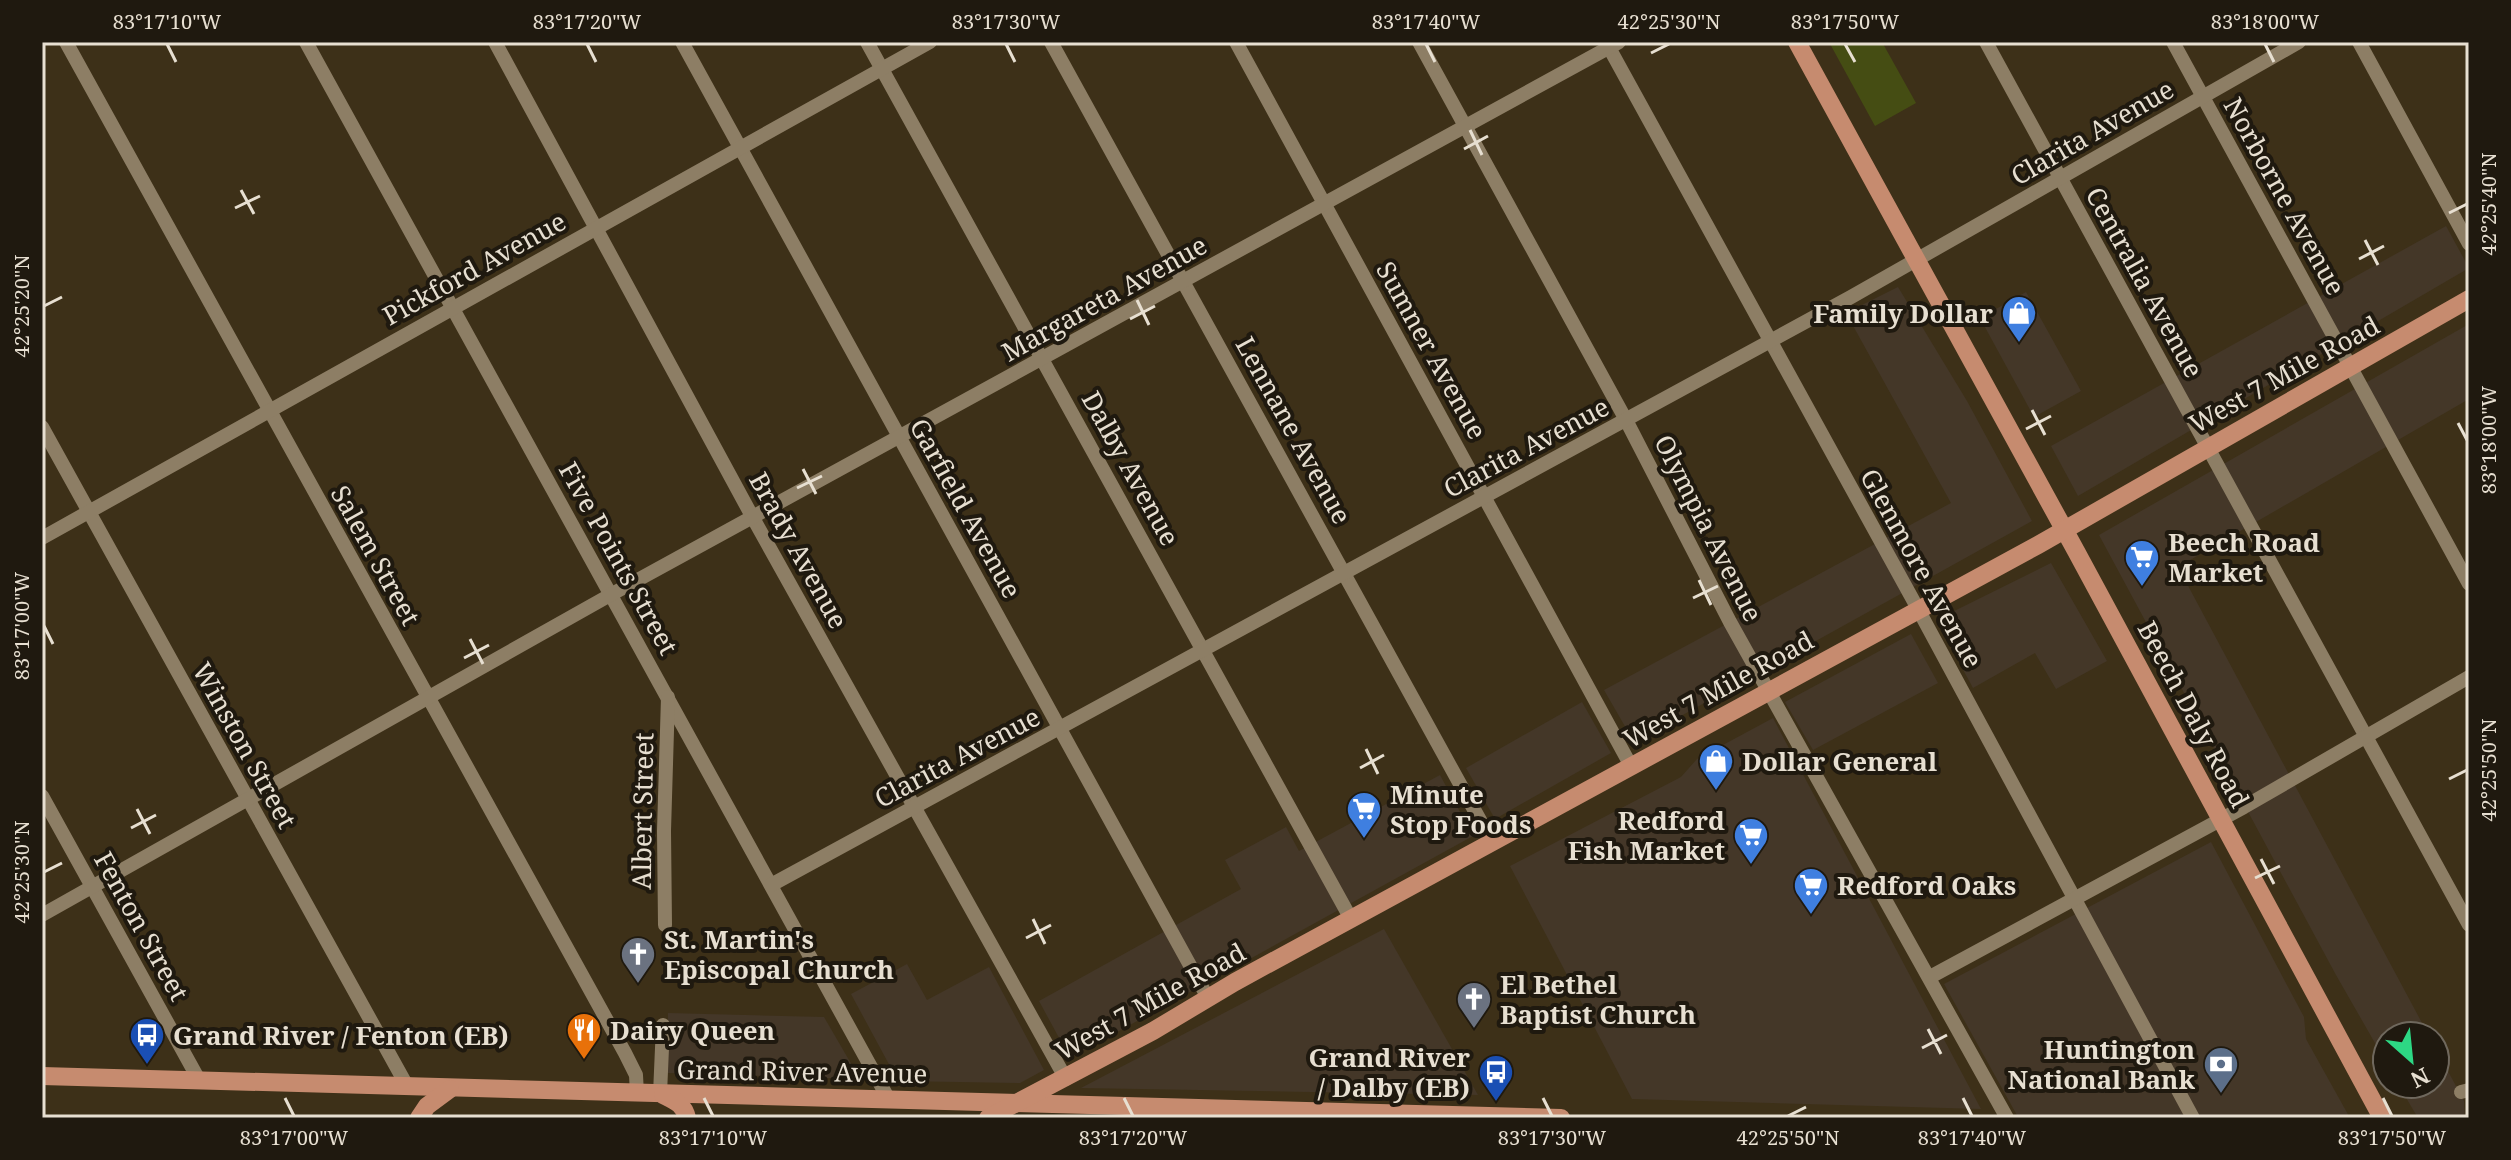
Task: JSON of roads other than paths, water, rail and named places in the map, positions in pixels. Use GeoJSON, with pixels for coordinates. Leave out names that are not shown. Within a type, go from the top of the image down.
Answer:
{"type":"FeatureCollection","features":[{"type":"Feature","properties":{"kind":"main road","name":"Beech Daly Road"},"geometry":{"type":"LineString","coordinates":[[1797,42],[2382,1118]]}},
{"type":"Feature","properties":{"kind":"main road","name":"West 7 Mile Road"},"geometry":{"type":"LineString","coordinates":[[988,1118],[1066,1079],[1351,919],[2064,529],[2469,299]]}},
{"type":"Feature","properties":{"kind":"main road","name":"Grand River Avenue"},"geometry":{"type":"LineString","coordinates":[[42,1076],[1561,1118]]}},
{"type":"Feature","properties":{"kind":"main road"},"geometry":{"type":"LineString","coordinates":[[419,1118],[427,1106],[450,1089]]}},
{"type":"Feature","properties":{"kind":"main road"},"geometry":{"type":"LineString","coordinates":[[660,1094],[679,1102],[687,1118]]}},
{"type":"Feature","properties":{"kind":"main road"},"geometry":{"type":"LineString","coordinates":[[1223,1108],[1248,1118]]}},
{"type":"Feature","properties":{"kind":"street","name":"Salem Street"},"geometry":{"type":"LineString","coordinates":[[66,42],[636,1075],[637,1094]]}},
{"type":"Feature","properties":{"kind":"street","name":"Five Points Street"},"geometry":{"type":"LineString","coordinates":[[306,42],[888,1098]]}},
{"type":"Feature","properties":{"kind":"street","name":"Brady Avenue"},"geometry":{"type":"LineString","coordinates":[[495,42],[753,518],[1066,1079]]}},
{"type":"Feature","properties":{"kind":"street","name":"Garfield Avenue"},"geometry":{"type":"LineString","coordinates":[[682,42],[1208,998]]}},
{"type":"Feature","properties":{"kind":"street","name":"Dalby Avenue"},"geometry":{"type":"LineString","coordinates":[[867,42],[1351,919]]}},
{"type":"Feature","properties":{"kind":"street","name":"Pickford Avenue"},"geometry":{"type":"LineString","coordinates":[[42,538],[930,42]]}},
{"type":"Feature","properties":{"kind":"street","name":"Lennane Avenue"},"geometry":{"type":"LineString","coordinates":[[1051,42],[1492,842]]}},
{"type":"Feature","properties":{"kind":"street","name":"Sumner Avenue"},"geometry":{"type":"LineString","coordinates":[[1236,42],[1631,766]]}},
{"type":"Feature","properties":{"kind":"street","name":"Olympia Avenue"},"geometry":{"type":"LineString","coordinates":[[1419,42],[1626,420],[1730,622],[2007,1118]]}},
{"type":"Feature","properties":{"kind":"street","name":"Centralia Avenue"},"geometry":{"type":"LineString","coordinates":[[1986,42],[2469,925]]}},
{"type":"Feature","properties":{"kind":"street","name":"Norborne Avenue"},"geometry":{"type":"LineString","coordinates":[[2173,42],[2469,584]]}},
{"type":"Feature","properties":{"kind":"street","name":"Clarita Avenue"},"geometry":{"type":"LineString","coordinates":[[771,885],[1917,260],[2299,42]]}},
{"type":"Feature","properties":{"kind":"street"},"geometry":{"type":"LineString","coordinates":[[2359,42],[2469,244]]}},
{"type":"Feature","properties":{"kind":"street","name":"Margareta Avenue"},"geometry":{"type":"LineString","coordinates":[[42,915],[612,594],[1611,44]]}},
{"type":"Feature","properties":{"kind":"street","name":"Glenmore Avenue"},"geometry":{"type":"LineString","coordinates":[[1611,44],[2193,1118]]}},
{"type":"Feature","properties":{"kind":"street","name":"Winston Street"},"geometry":{"type":"LineString","coordinates":[[42,427],[407,1086]]}},
{"type":"Feature","properties":{"kind":"street"},"geometry":{"type":"LineString","coordinates":[[1930,977],[2221,819],[2469,677]]}},
{"type":"Feature","properties":{"kind":"street","name":"Albert Street"},"geometry":{"type":"LineString","coordinates":[[665,925],[668,697]]}},
{"type":"Feature","properties":{"kind":"street","name":"Fenton Street"},"geometry":{"type":"LineString","coordinates":[[42,796],[199,1080]]}},
{"type":"Feature","properties":{"kind":"street"},"geometry":{"type":"LineString","coordinates":[[660,1094],[663,1025]]}},
{"type":"Feature","properties":{"kind":"place","name":"Family Dollar"},"geometry":{"type":"Point","coordinates":[2019,344]}},
{"type":"Feature","properties":{"kind":"place","name":"Beech Road Market"},"geometry":{"type":"Point","coordinates":[2142,588]}},
{"type":"Feature","properties":{"kind":"place","name":"Dollar General"},"geometry":{"type":"Point","coordinates":[1716,792]}},
{"type":"Feature","properties":{"kind":"place","name":"Minute Stop Foods"},"geometry":{"type":"Point","coordinates":[1364,840]}},
{"type":"Feature","properties":{"kind":"place","name":"Redford Fish Market"},"geometry":{"type":"Point","coordinates":[1751,866]}},
{"type":"Feature","properties":{"kind":"place","name":"Redford Oaks"},"geometry":{"type":"Point","coordinates":[1811,916]}},
{"type":"Feature","properties":{"kind":"place","name":"St. Martin's Episcopal Church"},"geometry":{"type":"Point","coordinates":[638,985]}},
{"type":"Feature","properties":{"kind":"place","name":"El Bethel Baptist Church"},"geometry":{"type":"Point","coordinates":[1474,1030]}},
{"type":"Feature","properties":{"kind":"place","name":"Dairy Queen"},"geometry":{"type":"Point","coordinates":[584,1061]}},
{"type":"Feature","properties":{"kind":"place","name":"Grand River / Fenton (EB)"},"geometry":{"type":"Point","coordinates":[147,1066]}},
{"type":"Feature","properties":{"kind":"place","name":"Huntington National Bank"},"geometry":{"type":"Point","coordinates":[2221,1095]}},
{"type":"Feature","properties":{"kind":"place","name":"Grand River / Dalby (EB)"},"geometry":{"type":"Point","coordinates":[1496,1103]}}]}
